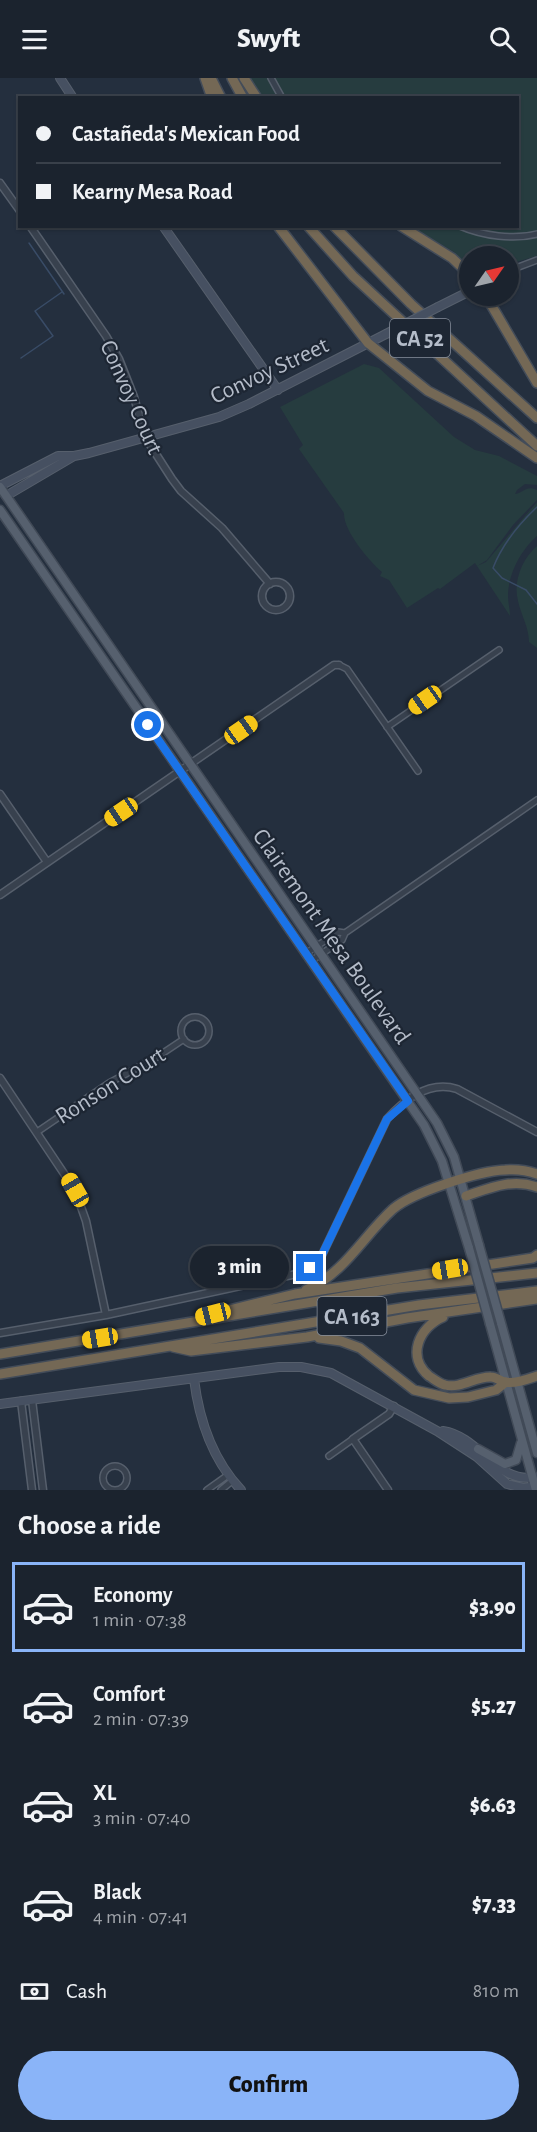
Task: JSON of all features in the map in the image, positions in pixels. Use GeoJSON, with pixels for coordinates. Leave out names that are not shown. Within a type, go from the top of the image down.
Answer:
{"type":"FeatureCollection","features":[{"type":"Feature","properties":{"kind":"highway"},"geometry":{"type":"LineString","coordinates":[[205,78],[211,96]]}},
{"type":"Feature","properties":{"kind":"highway"},"geometry":{"type":"LineString","coordinates":[[211,78],[220,96]]}},
{"type":"Feature","properties":{"kind":"highway"},"geometry":{"type":"LineString","coordinates":[[232,78],[242,96]]}},
{"type":"Feature","properties":{"kind":"highway"},"geometry":{"type":"LineString","coordinates":[[244,78],[256,96]]}},
{"type":"Feature","properties":{"kind":"highway"},"geometry":{"type":"LineString","coordinates":[[280,228],[368,343],[428,391],[476,416],[537,458]]}},
{"type":"Feature","properties":{"kind":"highway","name":"CA 52"},"geometry":{"type":"LineString","coordinates":[[310,228],[353,276],[537,446]]}},
{"type":"Feature","properties":{"kind":"highway","name":"CA 52"},"geometry":{"type":"LineString","coordinates":[[336,228],[411,304],[537,418]]}},
{"type":"Feature","properties":{"kind":"highway"},"geometry":{"type":"LineString","coordinates":[[404,228],[459,265]]}},
{"type":"Feature","properties":{"kind":"highway"},"geometry":{"type":"LineString","coordinates":[[492,306],[537,383]]}},
{"type":"Feature","properties":{"kind":"highway"},"geometry":{"type":"LineString","coordinates":[[296,1294],[314,1287],[335,1273],[396,1207],[412,1198],[461,1180],[504,1170],[525,1170],[537,1174]]}},
{"type":"Feature","properties":{"kind":"highway"},"geometry":{"type":"LineString","coordinates":[[466,1196],[501,1185],[522,1182],[537,1187]]}},
{"type":"Feature","properties":{"kind":"highway"},"geometry":{"type":"LineString","coordinates":[[153,1329],[296,1294],[533,1258],[537,1255]]}},
{"type":"Feature","properties":{"kind":"highway","name":"CA 163"},"geometry":{"type":"LineString","coordinates":[[0,1354],[397,1288],[537,1273]]}},
{"type":"Feature","properties":{"kind":"highway","name":"CA 163"},"geometry":{"type":"LineString","coordinates":[[0,1374],[419,1305],[537,1291]]}},
{"type":"Feature","properties":{"kind":"highway"},"geometry":{"type":"LineString","coordinates":[[167,1346],[190,1351],[307,1337],[407,1318],[537,1299]]}},
{"type":"Feature","properties":{"kind":"highway"},"geometry":{"type":"LineString","coordinates":[[453,1312],[434,1320],[420,1337],[417,1361],[424,1371],[445,1385],[457,1386],[491,1377],[506,1382],[537,1376]]}},
{"type":"Feature","properties":{"kind":"highway"},"geometry":{"type":"LineString","coordinates":[[307,1337],[341,1341],[360,1348],[414,1390],[448,1398],[468,1397],[496,1390],[506,1382]]}},
{"type":"Feature","properties":{"kind":"main road"},"geometry":{"type":"LineString","coordinates":[[60,78],[72,96]]}},
{"type":"Feature","properties":{"kind":"main road"},"geometry":{"type":"LineString","coordinates":[[164,228],[278,390]]}},
{"type":"Feature","properties":{"kind":"main road","name":"Convoy Street"},"geometry":{"type":"LineString","coordinates":[[0,487],[58,456],[74,456],[219,417],[278,390],[459,296]]}},
{"type":"Feature","properties":{"kind":"main road","name":"Convoy Street"},"geometry":{"type":"LineString","coordinates":[[3,498],[74,456]]}},
{"type":"Feature","properties":{"kind":"main road","name":"Clairemont Mesa Boulevard"},"geometry":{"type":"LineString","coordinates":[[0,487],[3,498],[190,764],[445,1136],[466,1196],[537,1453]]}},
{"type":"Feature","properties":{"kind":"main road","name":"Clairemont Mesa Boulevard"},"geometry":{"type":"LineString","coordinates":[[0,510],[408,1101],[439,1153],[469,1248],[536,1484]]}},
{"type":"Feature","properties":{"kind":"main road"},"geometry":{"type":"LineString","coordinates":[[0,1404],[279,1366],[301,1367],[331,1373],[394,1406],[477,1457],[507,1484],[523,1488],[536,1484]]}},
{"type":"Feature","properties":{"kind":"main road"},"geometry":{"type":"LineString","coordinates":[[194,1379],[198,1408],[207,1436],[230,1478],[241,1490]]}},
{"type":"Feature","properties":{"kind":"main road"},"geometry":{"type":"LineString","coordinates":[[437,1431],[446,1431],[465,1440],[510,1475],[536,1484]]}},
{"type":"Feature","properties":{"kind":"main road"},"geometry":{"type":"LineString","coordinates":[[478,1449],[505,1464],[512,1463],[518,1457],[521,1448],[521,1436]]}},
{"type":"Feature","properties":{"kind":"street"},"geometry":{"type":"LineString","coordinates":[[271,78],[281,96]]}},
{"type":"Feature","properties":{"kind":"street"},"geometry":{"type":"LineString","coordinates":[[0,183],[18,208]]}},
{"type":"Feature","properties":{"kind":"street","name":"Convoy Court"},"geometry":{"type":"LineString","coordinates":[[31,228],[105,334],[119,359],[134,397],[145,437],[181,491],[222,528],[270,584]]}},
{"type":"Feature","properties":{"kind":"street"},"geometry":{"type":"LineString","coordinates":[[469,228],[506,236],[537,234]]}},
{"type":"Feature","properties":{"kind":"street"},"geometry":{"type":"LineString","coordinates":[[519,267],[537,260]]}},
{"type":"Feature","properties":{"kind":"street","name":"Convoy Court"},"geometry":{"type":"LineString","coordinates":[[278,582],[288,589],[289,602],[283,608],[274,610],[263,601],[263,592],[270,584],[278,582]]}},
{"type":"Feature","properties":{"kind":"street"},"geometry":{"type":"LineString","coordinates":[[387,726],[499,650]]}},
{"type":"Feature","properties":{"kind":"street"},"geometry":{"type":"LineString","coordinates":[[0,895],[334,665],[347,669],[418,771]]}},
{"type":"Feature","properties":{"kind":"street"},"geometry":{"type":"LineString","coordinates":[[0,794],[47,862]]}},
{"type":"Feature","properties":{"kind":"street"},"geometry":{"type":"LineString","coordinates":[[305,954],[342,940],[345,933],[537,800]]}},
{"type":"Feature","properties":{"kind":"street"},"geometry":{"type":"LineString","coordinates":[[311,962],[318,951],[338,932],[345,933]]}},
{"type":"Feature","properties":{"kind":"street","name":"Ronson Court"},"geometry":{"type":"LineString","coordinates":[[198,1018],[206,1023],[208,1032],[204,1041],[192,1044],[184,1039],[181,1033],[182,1026],[188,1019],[198,1018]]}},
{"type":"Feature","properties":{"kind":"street","name":"Ronson Court"},"geometry":{"type":"LineString","coordinates":[[37,1132],[109,1083],[157,1058],[184,1039]]}},
{"type":"Feature","properties":{"kind":"street"},"geometry":{"type":"LineString","coordinates":[[0,1078],[67,1175],[79,1199],[86,1221],[106,1315]]}},
{"type":"Feature","properties":{"kind":"street"},"geometry":{"type":"LineString","coordinates":[[0,1333],[106,1315],[292,1277],[310,1268],[322,1255],[387,1119],[408,1101],[429,1088],[444,1085],[457,1089],[537,1132]]}},
{"type":"Feature","properties":{"kind":"street"},"geometry":{"type":"LineString","coordinates":[[32,1400],[43,1490]]}},
{"type":"Feature","properties":{"kind":"street"},"geometry":{"type":"LineString","coordinates":[[21,1401],[32,1490]]}},
{"type":"Feature","properties":{"kind":"street"},"geometry":{"type":"LineString","coordinates":[[329,1456],[389,1414],[394,1406]]}},
{"type":"Feature","properties":{"kind":"street"},"geometry":{"type":"LineString","coordinates":[[353,1439],[388,1490]]}},
{"type":"Feature","properties":{"kind":"street"},"geometry":{"type":"LineString","coordinates":[[127,1480],[120,1490],[113,1490],[106,1486],[103,1478],[105,1470],[112,1466],[120,1467],[126,1472],[129,1490]]}},
{"type":"Feature","properties":{"kind":"street"},"geometry":{"type":"LineString","coordinates":[[207,1490],[230,1478]]}},
{"type":"Feature","properties":{"kind":"street"},"geometry":{"type":"LineString","coordinates":[[221,1490],[230,1478]]}},
{"type":"Feature","properties":{"kind":"green space"},"geometry":{"type":"Polygon","coordinates":[[[249,78],[537,78],[537,256],[519,261],[519,246],[459,246],[459,257],[414,228],[519,228],[519,96],[260,96],[249,78]]]}},
{"type":"Feature","properties":{"kind":"green space"},"geometry":{"type":"Polygon","coordinates":[[[364,364],[379,368],[454,437],[475,450],[499,456],[537,476],[537,485],[525,484],[515,494],[528,489],[537,490],[537,500],[513,525],[487,560],[477,566],[486,562],[537,502],[537,536],[521,555],[510,579],[508,596],[510,616],[475,563],[440,589],[438,588],[407,608],[389,580],[380,576],[382,572],[358,545],[348,528],[344,513],[299,449],[303,445],[280,407],[364,364]]]}},
{"type":"Feature","properties":{"kind":"green space"},"geometry":{"type":"Polygon","coordinates":[[[537,546],[537,648],[529,642],[528,631],[518,601],[517,586],[523,564],[537,546]]]}},
{"type":"Feature","properties":{"kind":"waterway"},"geometry":{"type":"LineString","coordinates":[[29,243],[64,294]]}},
{"type":"Feature","properties":{"kind":"waterway"},"geometry":{"type":"LineString","coordinates":[[21,358],[53,336],[35,311],[62,292]]}},
{"type":"Feature","properties":{"kind":"waterway"},"geometry":{"type":"LineString","coordinates":[[537,507],[512,535],[493,568],[502,578],[526,590],[537,604]]}},
{"type":"Feature","properties":{"kind":"route"},"geometry":{"type":"LineString","coordinates":[[148,725],[408,1101],[387,1119],[322,1255],[310,1268]]}}]}
